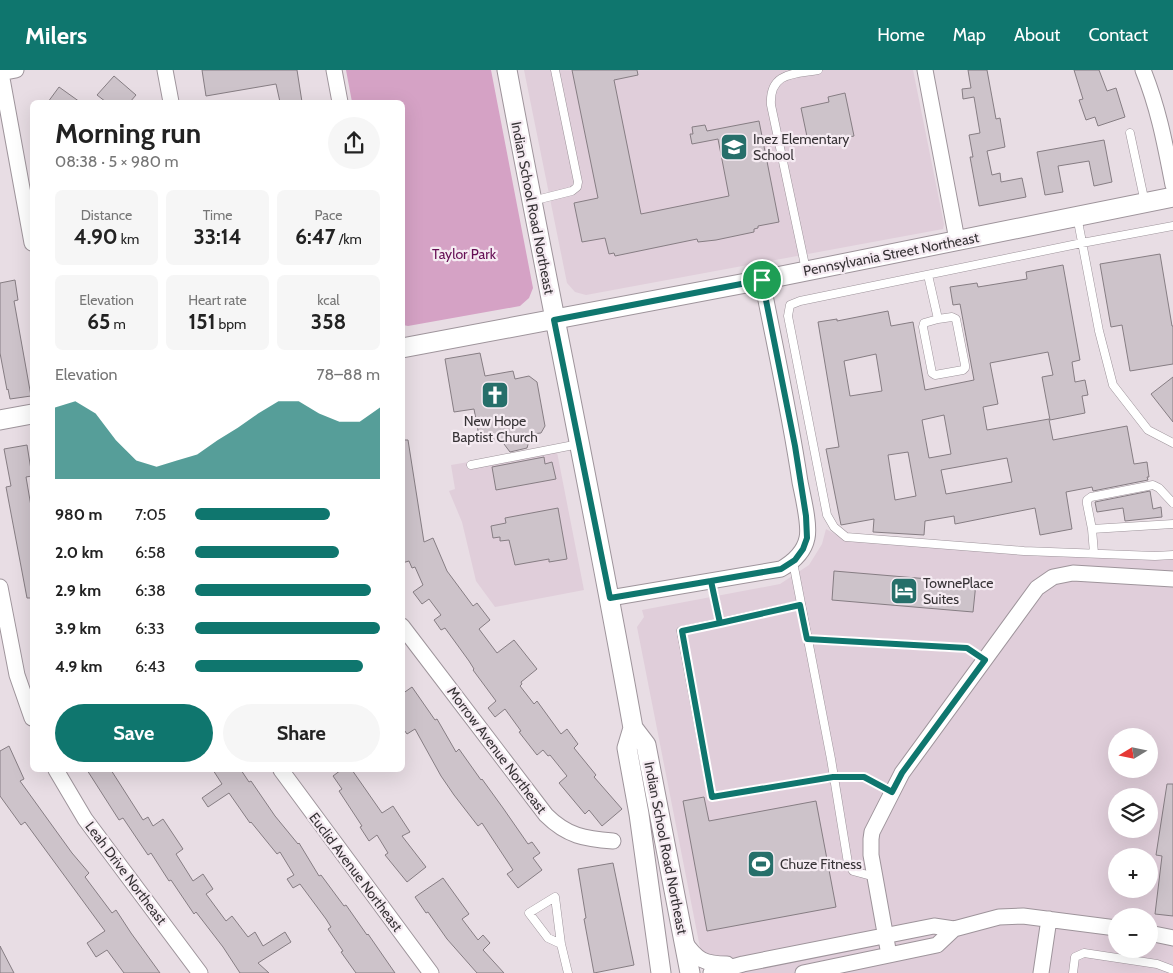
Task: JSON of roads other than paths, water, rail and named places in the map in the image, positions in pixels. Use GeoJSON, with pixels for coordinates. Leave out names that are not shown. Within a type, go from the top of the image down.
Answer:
{"type":"FeatureCollection","features":[{"type":"Feature","properties":{"kind":"street"},"geometry":{"type":"LineString","coordinates":[[16,70],[0,73],[30,232]]}},
{"type":"Feature","properties":{"kind":"street"},"geometry":{"type":"LineString","coordinates":[[165,70],[171,100]]}},
{"type":"Feature","properties":{"kind":"street"},"geometry":{"type":"LineString","coordinates":[[334,70],[340,100]]}},
{"type":"Feature","properties":{"kind":"street","name":"Indian School Road Northeast"},"geometry":{"type":"LineString","coordinates":[[510,70],[554,320],[610,598],[633,728],[627,748],[639,814],[661,973]]}},
{"type":"Feature","properties":{"kind":"street"},"geometry":{"type":"LineString","coordinates":[[926,70],[957,240]]}},
{"type":"Feature","properties":{"kind":"street"},"geometry":{"type":"LineString","coordinates":[[1143,70],[1152,93],[1163,132],[1173,185]]}},
{"type":"Feature","properties":{"kind":"street","name":"Pennsylvania Street Northeast"},"geometry":{"type":"LineString","coordinates":[[405,347],[762,280],[1173,197]]}},
{"type":"Feature","properties":{"kind":"street"},"geometry":{"type":"LineString","coordinates":[[610,598],[781,569],[793,562],[803,549],[807,538],[806,516],[795,446],[762,280]]}},
{"type":"Feature","properties":{"kind":"street"},"geometry":{"type":"LineString","coordinates":[[0,420],[30,414]]}},
{"type":"Feature","properties":{"kind":"street"},"geometry":{"type":"LineString","coordinates":[[889,955],[871,855],[871,839],[876,824],[902,773],[1037,588],[1053,577],[1063,574],[1173,579]]}},
{"type":"Feature","properties":{"kind":"street"},"geometry":{"type":"LineString","coordinates":[[0,587],[17,675],[30,712]]}},
{"type":"Feature","properties":{"kind":"street","name":"Morrow Avenue Northeast"},"geometry":{"type":"LineString","coordinates":[[405,630],[546,815],[562,829],[570,833],[587,838],[613,841]]}},
{"type":"Feature","properties":{"kind":"street","name":"Indian School Road Northeast"},"geometry":{"type":"LineString","coordinates":[[633,728],[646,745],[690,973]]}},
{"type":"Feature","properties":{"kind":"street","name":"Leah Drive Northeast"},"geometry":{"type":"LineString","coordinates":[[57,772],[85,819],[200,973]]}},
{"type":"Feature","properties":{"kind":"street","name":"Euclid Avenue Northeast"},"geometry":{"type":"LineString","coordinates":[[282,772],[432,973]]}},
{"type":"Feature","properties":{"kind":"street"},"geometry":{"type":"LineString","coordinates":[[803,973],[885,936],[934,926],[954,929],[1010,916],[1108,927]]}},
{"type":"Feature","properties":{"kind":"street"},"geometry":{"type":"LineString","coordinates":[[1042,973],[1049,919]]}},
{"type":"Feature","properties":{"kind":"street"},"geometry":{"type":"LineString","coordinates":[[683,940],[704,962],[743,964],[889,955],[936,945],[954,929]]}},
{"type":"Feature","properties":{"kind":"street"},"geometry":{"type":"LineString","coordinates":[[1158,935],[1173,938]]}},
{"type":"Feature","properties":{"kind":"street"},"geometry":{"type":"LineString","coordinates":[[711,973],[743,964]]}},
{"type":"Feature","properties":{"kind":"lane"},"geometry":{"type":"LineString","coordinates":[[532,200],[572,192],[577,187],[578,182],[555,70]]}},
{"type":"Feature","properties":{"kind":"lane"},"geometry":{"type":"LineString","coordinates":[[806,271],[770,95],[776,81],[786,76],[818,70]]}},
{"type":"Feature","properties":{"kind":"lane"},"geometry":{"type":"LineString","coordinates":[[1130,134],[1145,203]]}},
{"type":"Feature","properties":{"kind":"lane"},"geometry":{"type":"LineString","coordinates":[[1077,216],[1099,331],[1113,385],[1148,430],[1173,444]]}},
{"type":"Feature","properties":{"kind":"lane"},"geometry":{"type":"LineString","coordinates":[[1173,226],[800,301],[790,305],[788,316],[827,515],[834,528],[846,537],[1024,551],[1173,555]]}},
{"type":"Feature","properties":{"kind":"lane"},"geometry":{"type":"LineString","coordinates":[[928,274],[938,318]]}},
{"type":"Feature","properties":{"kind":"lane"},"geometry":{"type":"LineString","coordinates":[[952,317],[956,320],[965,364],[963,370],[936,375],[932,373],[923,327],[924,323],[938,318],[952,317]]}},
{"type":"Feature","properties":{"kind":"lane"},"geometry":{"type":"LineString","coordinates":[[471,465],[579,444]]}},
{"type":"Feature","properties":{"kind":"lane"},"geometry":{"type":"LineString","coordinates":[[1094,553],[1087,504],[1087,500],[1091,497],[1153,485],[1159,488],[1173,503]]}},
{"type":"Feature","properties":{"kind":"lane"},"geometry":{"type":"LineString","coordinates":[[1092,529],[1173,524]]}},
{"type":"Feature","properties":{"kind":"lane"},"geometry":{"type":"LineString","coordinates":[[793,562],[848,863],[853,871],[875,877]]}},
{"type":"Feature","properties":{"kind":"lane"},"geometry":{"type":"LineString","coordinates":[[711,581],[720,623]]}},
{"type":"Feature","properties":{"kind":"lane"},"geometry":{"type":"LineString","coordinates":[[800,605],[682,631],[712,797],[833,777],[864,777],[892,792]]}},
{"type":"Feature","properties":{"kind":"lane"},"geometry":{"type":"LineString","coordinates":[[807,639],[967,648],[985,660]]}},
{"type":"Feature","properties":{"kind":"lane"},"geometry":{"type":"LineString","coordinates":[[560,944],[548,938],[529,913],[555,897],[560,944],[568,973]]}},
{"type":"Feature","properties":{"kind":"lane"},"geometry":{"type":"LineString","coordinates":[[1073,973],[1075,957],[1084,953],[1157,964],[1173,970]]}},
{"type":"Feature","properties":{"kind":"place","name":"Inez Elementary School"},"geometry":{"type":"Point","coordinates":[734,147]}},
{"type":"Feature","properties":{"kind":"place","name":"New Hope Baptist Church"},"geometry":{"type":"Point","coordinates":[495,395]}},
{"type":"Feature","properties":{"kind":"place","name":"TownePlace Suites"},"geometry":{"type":"Point","coordinates":[904,591]}},
{"type":"Feature","properties":{"kind":"place","name":"Chuze Fitness"},"geometry":{"type":"Point","coordinates":[761,864]}},
{"type":"Feature","properties":{"kind":"park label","name":"Taylor Park"},"geometry":{"type":"Point","coordinates":[464,254]}}]}
